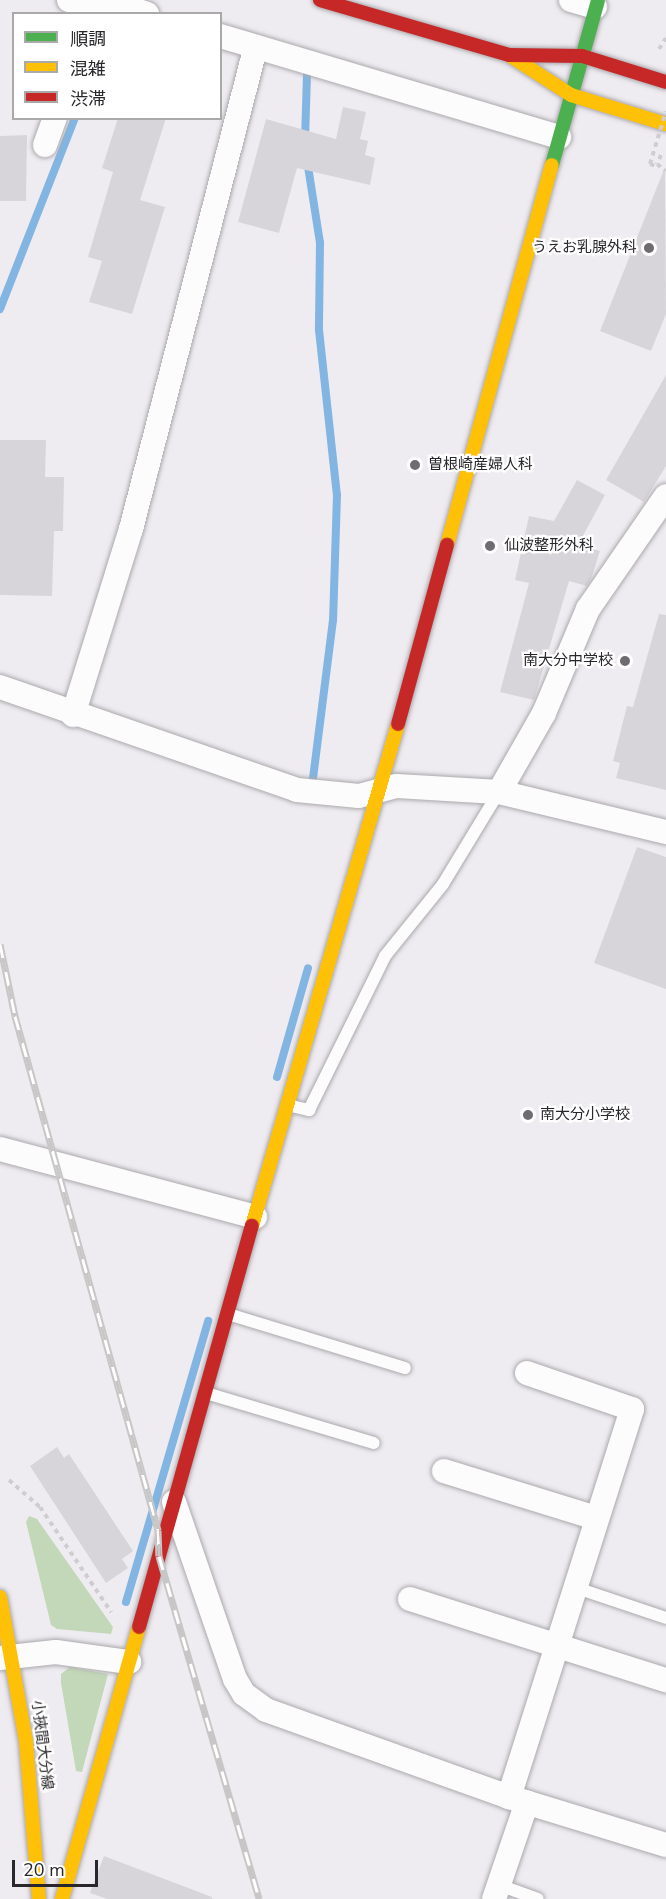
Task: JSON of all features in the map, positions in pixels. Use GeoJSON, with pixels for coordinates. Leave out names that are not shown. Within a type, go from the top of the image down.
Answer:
{"type":"FeatureCollection","features":[{"type":"Feature","properties":{"kind":"main road"},"geometry":{"type":"LineString","coordinates":[[320,0],[509,55],[582,56],[666,81]]}},
{"type":"Feature","properties":{"kind":"main road"},"geometry":{"type":"LineString","coordinates":[[62,1899],[286,1105],[379,791],[597,4]]}},
{"type":"Feature","properties":{"kind":"main road"},"geometry":{"type":"LineString","coordinates":[[509,55],[571,95],[666,124]]}},
{"type":"Feature","properties":{"kind":"main road","name":"小挾間大分線"},"geometry":{"type":"LineString","coordinates":[[0,1597],[6,1656],[26,1742],[39,1899]]}},
{"type":"Feature","properties":{"kind":"street"},"geometry":{"type":"LineString","coordinates":[[69,0],[93,11],[129,8],[141,12]]}},
{"type":"Feature","properties":{"kind":"street"},"geometry":{"type":"LineString","coordinates":[[572,0],[597,4]]}},
{"type":"Feature","properties":{"kind":"street"},"geometry":{"type":"LineString","coordinates":[[222,37],[559,137]]}},
{"type":"Feature","properties":{"kind":"street"},"geometry":{"type":"LineString","coordinates":[[74,715],[131,529],[256,46]]}},
{"type":"Feature","properties":{"kind":"street"},"geometry":{"type":"LineString","coordinates":[[45,145],[54,120]]}},
{"type":"Feature","properties":{"kind":"street"},"geometry":{"type":"LineString","coordinates":[[499,792],[544,713],[588,609],[666,496]]}},
{"type":"Feature","properties":{"kind":"street"},"geometry":{"type":"LineString","coordinates":[[0,687],[74,715],[297,790],[359,796],[397,786],[499,792],[666,832]]}},
{"type":"Feature","properties":{"kind":"street"},"geometry":{"type":"LineString","coordinates":[[0,1149],[255,1216]]}},
{"type":"Feature","properties":{"kind":"street"},"geometry":{"type":"LineString","coordinates":[[496,1892],[555,1642],[632,1409],[527,1373]]}},
{"type":"Feature","properties":{"kind":"street"},"geometry":{"type":"LineString","coordinates":[[444,1471],[596,1518]]}},
{"type":"Feature","properties":{"kind":"street"},"geometry":{"type":"LineString","coordinates":[[174,1502],[244,1694],[266,1710],[518,1799],[666,1845]]}},
{"type":"Feature","properties":{"kind":"street"},"geometry":{"type":"LineString","coordinates":[[410,1599],[555,1642],[666,1680]]}},
{"type":"Feature","properties":{"kind":"street"},"geometry":{"type":"LineString","coordinates":[[6,1656],[63,1653],[129,1662]]}},
{"type":"Feature","properties":{"kind":"lane"},"geometry":{"type":"LineString","coordinates":[[286,1105],[309,1110],[385,956],[443,884],[499,792]]}},
{"type":"Feature","properties":{"kind":"lane"},"geometry":{"type":"LineString","coordinates":[[227,1314],[405,1368]]}},
{"type":"Feature","properties":{"kind":"lane"},"geometry":{"type":"LineString","coordinates":[[205,1392],[374,1443]]}},
{"type":"Feature","properties":{"kind":"lane"},"geometry":{"type":"LineString","coordinates":[[574,1587],[666,1618]]}},
{"type":"Feature","properties":{"kind":"lane"},"geometry":{"type":"LineString","coordinates":[[496,1892],[538,1899]]}},
{"type":"Feature","properties":{"kind":"path"},"geometry":{"type":"LineString","coordinates":[[659,44],[666,38]]}},
{"type":"Feature","properties":{"kind":"path"},"geometry":{"type":"LineString","coordinates":[[666,111],[650,164],[666,171]]}},
{"type":"Feature","properties":{"kind":"path"},"geometry":{"type":"LineString","coordinates":[[658,167],[659,156]]}},
{"type":"Feature","properties":{"kind":"path"},"geometry":{"type":"LineString","coordinates":[[9,1480],[40,1507],[113,1615]]}},
{"type":"Feature","properties":{"kind":"green space"},"geometry":{"type":"Polygon","coordinates":[[[29,1516],[37,1519],[113,1627],[111,1634],[57,1629],[51,1625],[26,1522],[29,1516]]]}},
{"type":"Feature","properties":{"kind":"green space"},"geometry":{"type":"Polygon","coordinates":[[[70,1667],[108,1674],[82,1772],[76,1771],[61,1683],[61,1674],[70,1667]]]}},
{"type":"Feature","properties":{"kind":"building"},"geometry":{"type":"Polygon","coordinates":[[[343,107],[366,112],[360,139],[368,141],[365,155],[375,158],[370,185],[297,168],[279,233],[238,222],[266,119],[336,139],[343,107]]]}},
{"type":"Feature","properties":{"kind":"building"},"geometry":{"type":"Polygon","coordinates":[[[117,120],[165,120],[140,200],[165,207],[132,314],[89,302],[102,261],[88,257],[113,172],[102,168],[117,120]]]}},
{"type":"Feature","properties":{"kind":"building"},"geometry":{"type":"Polygon","coordinates":[[[27,135],[26,201],[0,201],[0,136],[27,135]]]}},
{"type":"Feature","properties":{"kind":"building","name":"うえお乳腺外科"},"geometry":{"type":"Polygon","coordinates":[[[665,167],[666,314],[651,351],[600,331],[665,167]]]}},
{"type":"Feature","properties":{"kind":"building"},"geometry":{"type":"Polygon","coordinates":[[[666,375],[666,466],[644,502],[606,480],[666,375]]]}},
{"type":"Feature","properties":{"kind":"building"},"geometry":{"type":"Polygon","coordinates":[[[0,440],[46,440],[45,477],[64,477],[63,531],[54,531],[52,596],[0,595],[0,440]]]}},
{"type":"Feature","properties":{"kind":"building"},"geometry":{"type":"Polygon","coordinates":[[[577,480],[605,495],[578,545],[600,551],[591,579],[587,586],[569,581],[534,700],[500,692],[529,583],[515,580],[529,516],[554,521],[577,480]]]}},
{"type":"Feature","properties":{"kind":"building"},"geometry":{"type":"Polygon","coordinates":[[[659,614],[666,615],[666,790],[616,778],[620,763],[613,761],[627,706],[633,707],[659,614]]]}},
{"type":"Feature","properties":{"kind":"building"},"geometry":{"type":"Polygon","coordinates":[[[637,847],[666,857],[666,989],[594,963],[637,847]]]}},
{"type":"Feature","properties":{"kind":"building"},"geometry":{"type":"Polygon","coordinates":[[[57,1447],[64,1458],[69,1454],[133,1551],[122,1559],[128,1568],[106,1583],[30,1466],[57,1447]]]}},
{"type":"Feature","properties":{"kind":"building"},"geometry":{"type":"Polygon","coordinates":[[[104,1856],[212,1897],[212,1899],[107,1899],[90,1893],[104,1856]]]}},
{"type":"Feature","properties":{"kind":"waterway"},"geometry":{"type":"LineString","coordinates":[[305,141],[307,74]]}},
{"type":"Feature","properties":{"kind":"waterway"},"geometry":{"type":"LineString","coordinates":[[0,309],[74,120]]}},
{"type":"Feature","properties":{"kind":"waterway"},"geometry":{"type":"LineString","coordinates":[[307,160],[320,243],[319,330],[337,495],[333,620],[313,778]]}},
{"type":"Feature","properties":{"kind":"waterway"},"geometry":{"type":"LineString","coordinates":[[277,1077],[308,968]]}},
{"type":"Feature","properties":{"kind":"waterway"},"geometry":{"type":"LineString","coordinates":[[126,1602],[208,1321]]}},
{"type":"Feature","properties":{"kind":"railway"},"geometry":{"type":"LineString","coordinates":[[0,944],[15,1016],[158,1530],[159,1556],[259,1899]]}},
{"type":"Feature","properties":{"kind":"traffic: fast"},"geometry":{"type":"LineString","coordinates":[[552,165],[598,0]]}},
{"type":"Feature","properties":{"kind":"traffic: slow"},"geometry":{"type":"LineString","coordinates":[[509,55],[571,95],[666,124]]}},
{"type":"Feature","properties":{"kind":"traffic: slow"},"geometry":{"type":"LineString","coordinates":[[447,545],[552,165]]}},
{"type":"Feature","properties":{"kind":"traffic: slow"},"geometry":{"type":"LineString","coordinates":[[252,1226],[398,724]]}},
{"type":"Feature","properties":{"kind":"traffic: slow"},"geometry":{"type":"LineString","coordinates":[[0,1597],[26,1742],[39,1899]]}},
{"type":"Feature","properties":{"kind":"traffic: slow"},"geometry":{"type":"LineString","coordinates":[[62,1899],[139,1627]]}},
{"type":"Feature","properties":{"kind":"traffic: jam"},"geometry":{"type":"LineString","coordinates":[[320,0],[509,55],[582,56],[666,82]]}},
{"type":"Feature","properties":{"kind":"traffic: jam"},"geometry":{"type":"LineString","coordinates":[[398,724],[447,545]]}},
{"type":"Feature","properties":{"kind":"traffic: jam"},"geometry":{"type":"LineString","coordinates":[[139,1627],[252,1226]]}},
{"type":"Feature","properties":{"kind":"place","name":"うえお乳腺外科"},"geometry":{"type":"Point","coordinates":[649,248]}},
{"type":"Feature","properties":{"kind":"place","name":"曽根崎産婦人科"},"geometry":{"type":"Point","coordinates":[415,465]}},
{"type":"Feature","properties":{"kind":"place","name":"仙波整形外科"},"geometry":{"type":"Point","coordinates":[490,546]}},
{"type":"Feature","properties":{"kind":"place","name":"南大分中学校"},"geometry":{"type":"Point","coordinates":[625,661]}},
{"type":"Feature","properties":{"kind":"place","name":"南大分小学校"},"geometry":{"type":"Point","coordinates":[528,1115]}}]}
